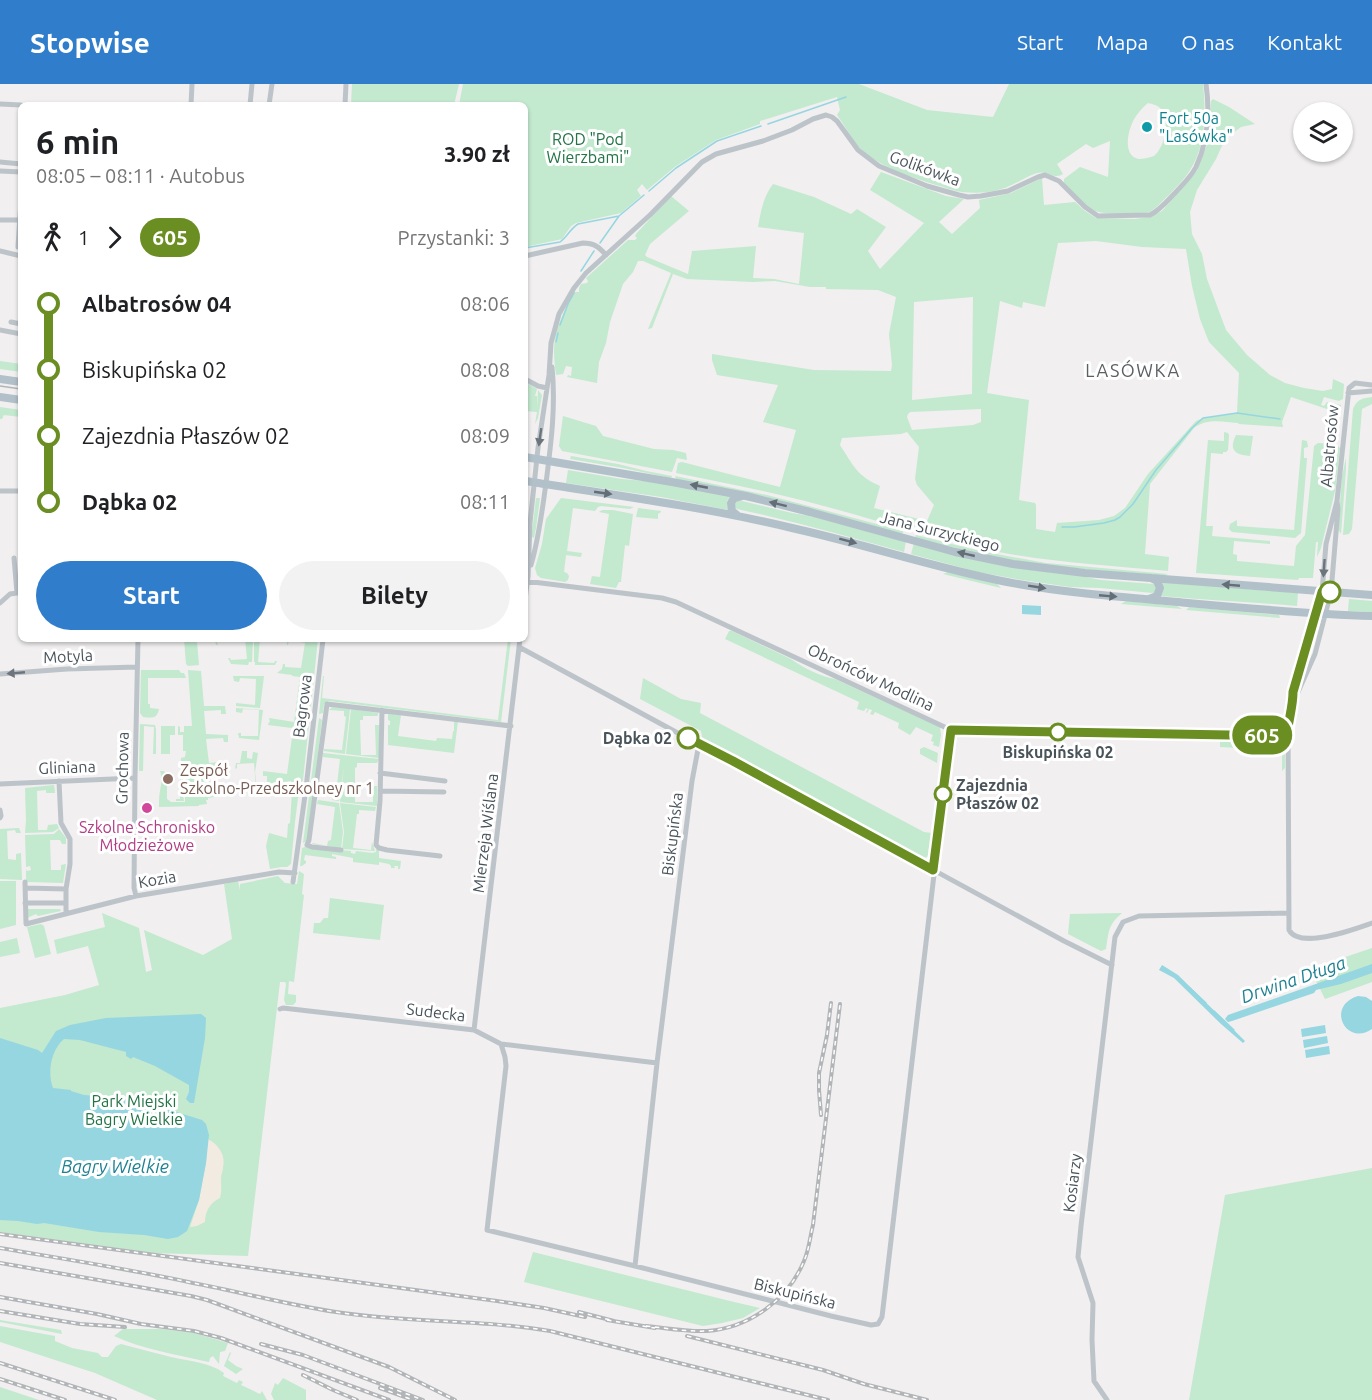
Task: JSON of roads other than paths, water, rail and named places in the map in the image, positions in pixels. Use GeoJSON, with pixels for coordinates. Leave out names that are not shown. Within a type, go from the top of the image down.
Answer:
{"type":"FeatureCollection","features":[{"type":"Feature","properties":{"kind":"main road"},"geometry":{"type":"LineString","coordinates":[[0,379],[18,382]]}},
{"type":"Feature","properties":{"kind":"main road"},"geometry":{"type":"LineString","coordinates":[[0,397],[18,400]]}},
{"type":"Feature","properties":{"kind":"main road","name":"Jana Surzyckiego"},"geometry":{"type":"LineString","coordinates":[[528,458],[746,496],[944,549],[990,559],[1059,570],[1372,596]]}},
{"type":"Feature","properties":{"kind":"main road","name":"Jana Surzyckiego"},"geometry":{"type":"LineString","coordinates":[[528,482],[740,516],[832,537],[993,579],[1071,592],[1321,614],[1372,616]]}},
{"type":"Feature","properties":{"kind":"main road"},"geometry":{"type":"LineString","coordinates":[[740,516],[732,511],[731,503],[736,497],[746,496]]}},
{"type":"Feature","properties":{"kind":"main road"},"geometry":{"type":"LineString","coordinates":[[1146,599],[1155,597],[1160,590],[1157,581],[1150,578]]}},
{"type":"Feature","properties":{"kind":"street"},"geometry":{"type":"LineString","coordinates":[[191,102],[192,84]]}},
{"type":"Feature","properties":{"kind":"street"},"geometry":{"type":"LineString","coordinates":[[250,102],[252,84]]}},
{"type":"Feature","properties":{"kind":"street"},"geometry":{"type":"LineString","coordinates":[[269,102],[272,84]]}},
{"type":"Feature","properties":{"kind":"street"},"geometry":{"type":"LineString","coordinates":[[345,102],[346,84]]}},
{"type":"Feature","properties":{"kind":"street","name":"Golikówka"},"geometry":{"type":"LineString","coordinates":[[535,483],[553,336],[559,314],[586,273],[650,215],[702,162],[716,154],[792,130],[824,115],[837,121],[858,150],[879,166],[927,186],[968,197],[981,196],[1008,191],[1045,176],[1059,181],[1085,207],[1098,216],[1150,215],[1170,198],[1195,169],[1205,144],[1208,114],[1206,84]]}},
{"type":"Feature","properties":{"kind":"street"},"geometry":{"type":"LineString","coordinates":[[0,104],[18,105]]}},
{"type":"Feature","properties":{"kind":"street"},"geometry":{"type":"LineString","coordinates":[[0,162],[18,164]]}},
{"type":"Feature","properties":{"kind":"street"},"geometry":{"type":"LineString","coordinates":[[0,171],[18,172]]}},
{"type":"Feature","properties":{"kind":"street"},"geometry":{"type":"LineString","coordinates":[[0,220],[18,220]]}},
{"type":"Feature","properties":{"kind":"street"},"geometry":{"type":"LineString","coordinates":[[528,255],[583,243],[598,246],[606,255]]}},
{"type":"Feature","properties":{"kind":"street"},"geometry":{"type":"LineString","coordinates":[[0,251],[18,255]]}},
{"type":"Feature","properties":{"kind":"street"},"geometry":{"type":"LineString","coordinates":[[10,322],[18,323]]}},
{"type":"Feature","properties":{"kind":"street"},"geometry":{"type":"LineString","coordinates":[[0,330],[18,333]]}},
{"type":"Feature","properties":{"kind":"street","name":"Golikówka"},"geometry":{"type":"LineString","coordinates":[[546,484],[554,405],[551,361]]}},
{"type":"Feature","properties":{"kind":"street","name":"Golikówka"},"geometry":{"type":"LineString","coordinates":[[547,388],[553,379]]}},
{"type":"Feature","properties":{"kind":"street"},"geometry":{"type":"LineString","coordinates":[[528,381],[547,388]]}},
{"type":"Feature","properties":{"kind":"street","name":"Albatrosów"},"geometry":{"type":"LineString","coordinates":[[1321,614],[1338,509],[1348,390],[1355,382],[1372,385]]}},
{"type":"Feature","properties":{"kind":"street","name":"Golikówka"},"geometry":{"type":"LineString","coordinates":[[547,388],[552,394],[554,405]]}},
{"type":"Feature","properties":{"kind":"street","name":"Albatrosów"},"geometry":{"type":"LineString","coordinates":[[1348,390],[1372,391]]}},
{"type":"Feature","properties":{"kind":"street"},"geometry":{"type":"LineString","coordinates":[[528,560],[535,483]]}},
{"type":"Feature","properties":{"kind":"street"},"geometry":{"type":"LineString","coordinates":[[528,575],[539,536],[546,484]]}},
{"type":"Feature","properties":{"kind":"street"},"geometry":{"type":"LineString","coordinates":[[0,491],[18,491]]}},
{"type":"Feature","properties":{"kind":"street"},"geometry":{"type":"LineString","coordinates":[[0,603],[10,594],[17,593],[15,560]]}},
{"type":"Feature","properties":{"kind":"street","name":"Obrońców Modlina"},"geometry":{"type":"LineString","coordinates":[[528,579],[662,598],[676,602],[951,730],[1287,736]]}},
{"type":"Feature","properties":{"kind":"street","name":"Albatrosów"},"geometry":{"type":"LineString","coordinates":[[1321,614],[1326,592]]}},
{"type":"Feature","properties":{"kind":"street"},"geometry":{"type":"LineString","coordinates":[[1293,703],[1293,692],[1321,614]]}},
{"type":"Feature","properties":{"kind":"street"},"geometry":{"type":"LineString","coordinates":[[1321,614],[1315,654],[1293,703],[1288,722],[1290,932],[1298,937],[1331,936],[1372,923]]}},
{"type":"Feature","properties":{"kind":"street","name":"Grochowa"},"geometry":{"type":"LineString","coordinates":[[136,897],[134,888],[138,642]]}},
{"type":"Feature","properties":{"kind":"street","name":"Bagrowa"},"geometry":{"type":"LineString","coordinates":[[293,882],[323,642]]}},
{"type":"Feature","properties":{"kind":"street","name":"Mierzeja Wiślana"},"geometry":{"type":"LineString","coordinates":[[474,1030],[520,642]]}},
{"type":"Feature","properties":{"kind":"street"},"geometry":{"type":"LineString","coordinates":[[519,647],[1112,965]]}},
{"type":"Feature","properties":{"kind":"street","name":"Motyla"},"geometry":{"type":"LineString","coordinates":[[0,674],[137,667]]}},
{"type":"Feature","properties":{"kind":"street"},"geometry":{"type":"LineString","coordinates":[[341,850],[307,845],[327,704],[511,726]]}},
{"type":"Feature","properties":{"kind":"street"},"geometry":{"type":"LineString","coordinates":[[382,710],[382,758],[376,845],[387,850],[440,856]]}},
{"type":"Feature","properties":{"kind":"street","name":"Biskupińska"},"geometry":{"type":"LineString","coordinates":[[699,744],[691,787],[657,1063],[635,1266],[831,1316],[878,1324],[882,1317],[951,730]]}},
{"type":"Feature","properties":{"kind":"street"},"geometry":{"type":"LineString","coordinates":[[380,773],[445,781]]}},
{"type":"Feature","properties":{"kind":"street","name":"Gliniana"},"geometry":{"type":"LineString","coordinates":[[0,784],[135,778]]}},
{"type":"Feature","properties":{"kind":"street"},"geometry":{"type":"LineString","coordinates":[[433,792],[434,779]]}},
{"type":"Feature","properties":{"kind":"street"},"geometry":{"type":"LineString","coordinates":[[59,781],[61,823],[69,835],[70,864],[66,889],[66,914]]}},
{"type":"Feature","properties":{"kind":"street"},"geometry":{"type":"LineString","coordinates":[[380,791],[444,792]]}},
{"type":"Feature","properties":{"kind":"street"},"geometry":{"type":"LineString","coordinates":[[0,810],[0,818]]}},
{"type":"Feature","properties":{"kind":"street","name":"Kozia"},"geometry":{"type":"LineString","coordinates":[[25,903],[26,924],[136,897],[279,872],[295,873]]}},
{"type":"Feature","properties":{"kind":"street"},"geometry":{"type":"LineString","coordinates":[[65,903],[25,903],[25,885],[66,889]]}},
{"type":"Feature","properties":{"kind":"street","name":"Kosiarzy"},"geometry":{"type":"LineString","coordinates":[[1107,1400],[1094,1381],[1093,1303],[1078,1257],[1115,937],[1123,921],[1139,916],[1289,913]]}},
{"type":"Feature","properties":{"kind":"street","name":"Sudecka"},"geometry":{"type":"LineString","coordinates":[[280,1010],[283,1008],[474,1030],[501,1044],[657,1063]]}},
{"type":"Feature","properties":{"kind":"street"},"geometry":{"type":"LineString","coordinates":[[501,1044],[506,1066],[487,1230],[635,1266]]}},
{"type":"Feature","properties":{"kind":"water"},"geometry":{"type":"Polygon","coordinates":[[[1022,605],[1041,606],[1041,615],[1022,614],[1022,605]]]}},
{"type":"Feature","properties":{"kind":"water"},"geometry":{"type":"Polygon","coordinates":[[[1372,964],[1372,973],[1316,990],[1314,993],[1232,1021],[1228,1022],[1225,1019],[1228,1015],[1372,964]]]}},
{"type":"Feature","properties":{"kind":"water"},"geometry":{"type":"Polygon","coordinates":[[[1162,965],[1178,975],[1245,1041],[1243,1043],[1221,1024],[1174,978],[1159,970],[1162,965]]]}},
{"type":"Feature","properties":{"kind":"water"},"geometry":{"type":"Polygon","coordinates":[[[1358,996],[1372,1001],[1372,1029],[1363,1033],[1354,1033],[1347,1029],[1341,1016],[1348,1001],[1358,996]]]}},
{"type":"Feature","properties":{"kind":"water","name":"Bagry Wielkie"},"geometry":{"type":"Polygon","coordinates":[[[201,1014],[206,1018],[205,1038],[194,1103],[186,1099],[189,1085],[155,1066],[133,1057],[131,1059],[126,1056],[126,1052],[80,1040],[64,1039],[53,1055],[50,1068],[53,1088],[71,1090],[84,1095],[141,1101],[202,1120],[206,1124],[209,1135],[206,1163],[199,1200],[187,1231],[178,1237],[168,1239],[99,1232],[44,1223],[0,1220],[0,1038],[42,1053],[56,1031],[70,1025],[106,1018],[201,1014]]]}},
{"type":"Feature","properties":{"kind":"water"},"geometry":{"type":"Polygon","coordinates":[[[1325,1025],[1326,1033],[1302,1037],[1301,1029],[1325,1025]]]}},
{"type":"Feature","properties":{"kind":"water"},"geometry":{"type":"Polygon","coordinates":[[[1327,1036],[1328,1043],[1304,1048],[1303,1040],[1327,1036]]]}},
{"type":"Feature","properties":{"kind":"water"},"geometry":{"type":"Polygon","coordinates":[[[1329,1046],[1330,1054],[1306,1058],[1305,1050],[1329,1046]]]}},
{"type":"Feature","properties":{"kind":"waterway"},"geometry":{"type":"LineString","coordinates":[[768,124],[846,97]]}},
{"type":"Feature","properties":{"kind":"waterway"},"geometry":{"type":"LineString","coordinates":[[649,191],[676,168],[717,141],[761,126]]}},
{"type":"Feature","properties":{"kind":"waterway"},"geometry":{"type":"LineString","coordinates":[[600,243],[619,216],[644,195]]}},
{"type":"Feature","properties":{"kind":"waterway"},"geometry":{"type":"LineString","coordinates":[[528,247],[560,242],[578,224],[619,216]]}},
{"type":"Feature","properties":{"kind":"waterway"},"geometry":{"type":"LineString","coordinates":[[581,271],[594,251]]}},
{"type":"Feature","properties":{"kind":"waterway"},"geometry":{"type":"LineString","coordinates":[[560,325],[574,293]]}},
{"type":"Feature","properties":{"kind":"waterway"},"geometry":{"type":"LineString","coordinates":[[556,342],[558,333]]}},
{"type":"Feature","properties":{"kind":"waterway"},"geometry":{"type":"LineString","coordinates":[[1062,527],[1104,523],[1120,517],[1133,504],[1156,470],[1203,418],[1237,413],[1280,419]]}},
{"type":"Feature","properties":{"kind":"waterway"},"geometry":{"type":"LineString","coordinates":[[1190,988],[1206,1003]]}},
{"type":"Feature","properties":{"kind":"waterway","name":"Drwina Długa"},"geometry":{"type":"LineString","coordinates":[[1214,1011],[1234,1030]]}},
{"type":"Feature","properties":{"kind":"tram line"},"geometry":{"type":"LineString","coordinates":[[0,386],[18,389]]}},
{"type":"Feature","properties":{"kind":"railway"},"geometry":{"type":"LineString","coordinates":[[821,1115],[819,1073],[831,1003]]}},
{"type":"Feature","properties":{"kind":"railway"},"geometry":{"type":"LineString","coordinates":[[646,1326],[707,1331],[738,1324],[765,1310],[788,1288],[797,1275],[806,1257],[813,1225],[840,1004]]}},
{"type":"Feature","properties":{"kind":"railway"},"geometry":{"type":"LineString","coordinates":[[0,1234],[497,1301],[585,1317]]}},
{"type":"Feature","properties":{"kind":"railway"},"geometry":{"type":"LineString","coordinates":[[0,1248],[145,1273],[336,1312],[550,1331],[828,1400]]}},
{"type":"Feature","properties":{"kind":"railway"},"geometry":{"type":"LineString","coordinates":[[0,1263],[207,1300],[389,1367],[455,1400]]}},
{"type":"Feature","properties":{"kind":"railway"},"geometry":{"type":"LineString","coordinates":[[0,1297],[141,1324],[194,1331],[221,1338],[389,1400]]}},
{"type":"Feature","properties":{"kind":"railway"},"geometry":{"type":"LineString","coordinates":[[0,1311],[80,1324],[125,1327]]}},
{"type":"Feature","properties":{"kind":"railway"},"geometry":{"type":"LineString","coordinates":[[579,1312],[614,1321]]}},
{"type":"Feature","properties":{"kind":"railway"},"geometry":{"type":"LineString","coordinates":[[607,1320],[655,1328]]}},
{"type":"Feature","properties":{"kind":"railway"},"geometry":{"type":"LineString","coordinates":[[687,1336],[823,1370],[864,1384],[927,1400]]}},
{"type":"Feature","properties":{"kind":"railway"},"geometry":{"type":"LineString","coordinates":[[261,1344],[303,1355],[423,1400]]}},
{"type":"Feature","properties":{"kind":"railway"},"geometry":{"type":"LineString","coordinates":[[0,1363],[115,1400]]}},
{"type":"Feature","properties":{"kind":"railway"},"geometry":{"type":"LineString","coordinates":[[303,1375],[357,1400]]}},
{"type":"Feature","properties":{"kind":"railway"},"geometry":{"type":"LineString","coordinates":[[0,1379],[65,1400]]}},
{"type":"Feature","properties":{"kind":"railway"},"geometry":{"type":"LineString","coordinates":[[380,1388],[413,1400]]}},
{"type":"Feature","properties":{"kind":"place","name":"Fort 50a \"Lasówka\""},"geometry":{"type":"Point","coordinates":[1147,127]}},
{"type":"Feature","properties":{"kind":"place","name":"Biskupińska 02"},"geometry":{"type":"Point","coordinates":[1058,732]}},
{"type":"Feature","properties":{"kind":"place","name":"Dąbka 02"},"geometry":{"type":"Point","coordinates":[688,738]}},
{"type":"Feature","properties":{"kind":"place","name":"Zespół Szkolno-Przedszkolney nr 1"},"geometry":{"type":"Point","coordinates":[168,779]}},
{"type":"Feature","properties":{"kind":"place","name":"Zajezdnia Płaszów 02"},"geometry":{"type":"Point","coordinates":[943,794]}},
{"type":"Feature","properties":{"kind":"place","name":"Szkolne Schronisko Młodzieżowe"},"geometry":{"type":"Point","coordinates":[147,808]}},
{"type":"Feature","properties":{"kind":"district","name":"LASÓWKA"},"geometry":{"type":"Point","coordinates":[1133,370]}},
{"type":"Feature","properties":{"kind":"park label","name":"ROD \"Pod Wierzbami\""},"geometry":{"type":"Point","coordinates":[588,148]}},
{"type":"Feature","properties":{"kind":"park label","name":"Park Miejski Bagry Wielkie"},"geometry":{"type":"Point","coordinates":[134,1110]}}]}
